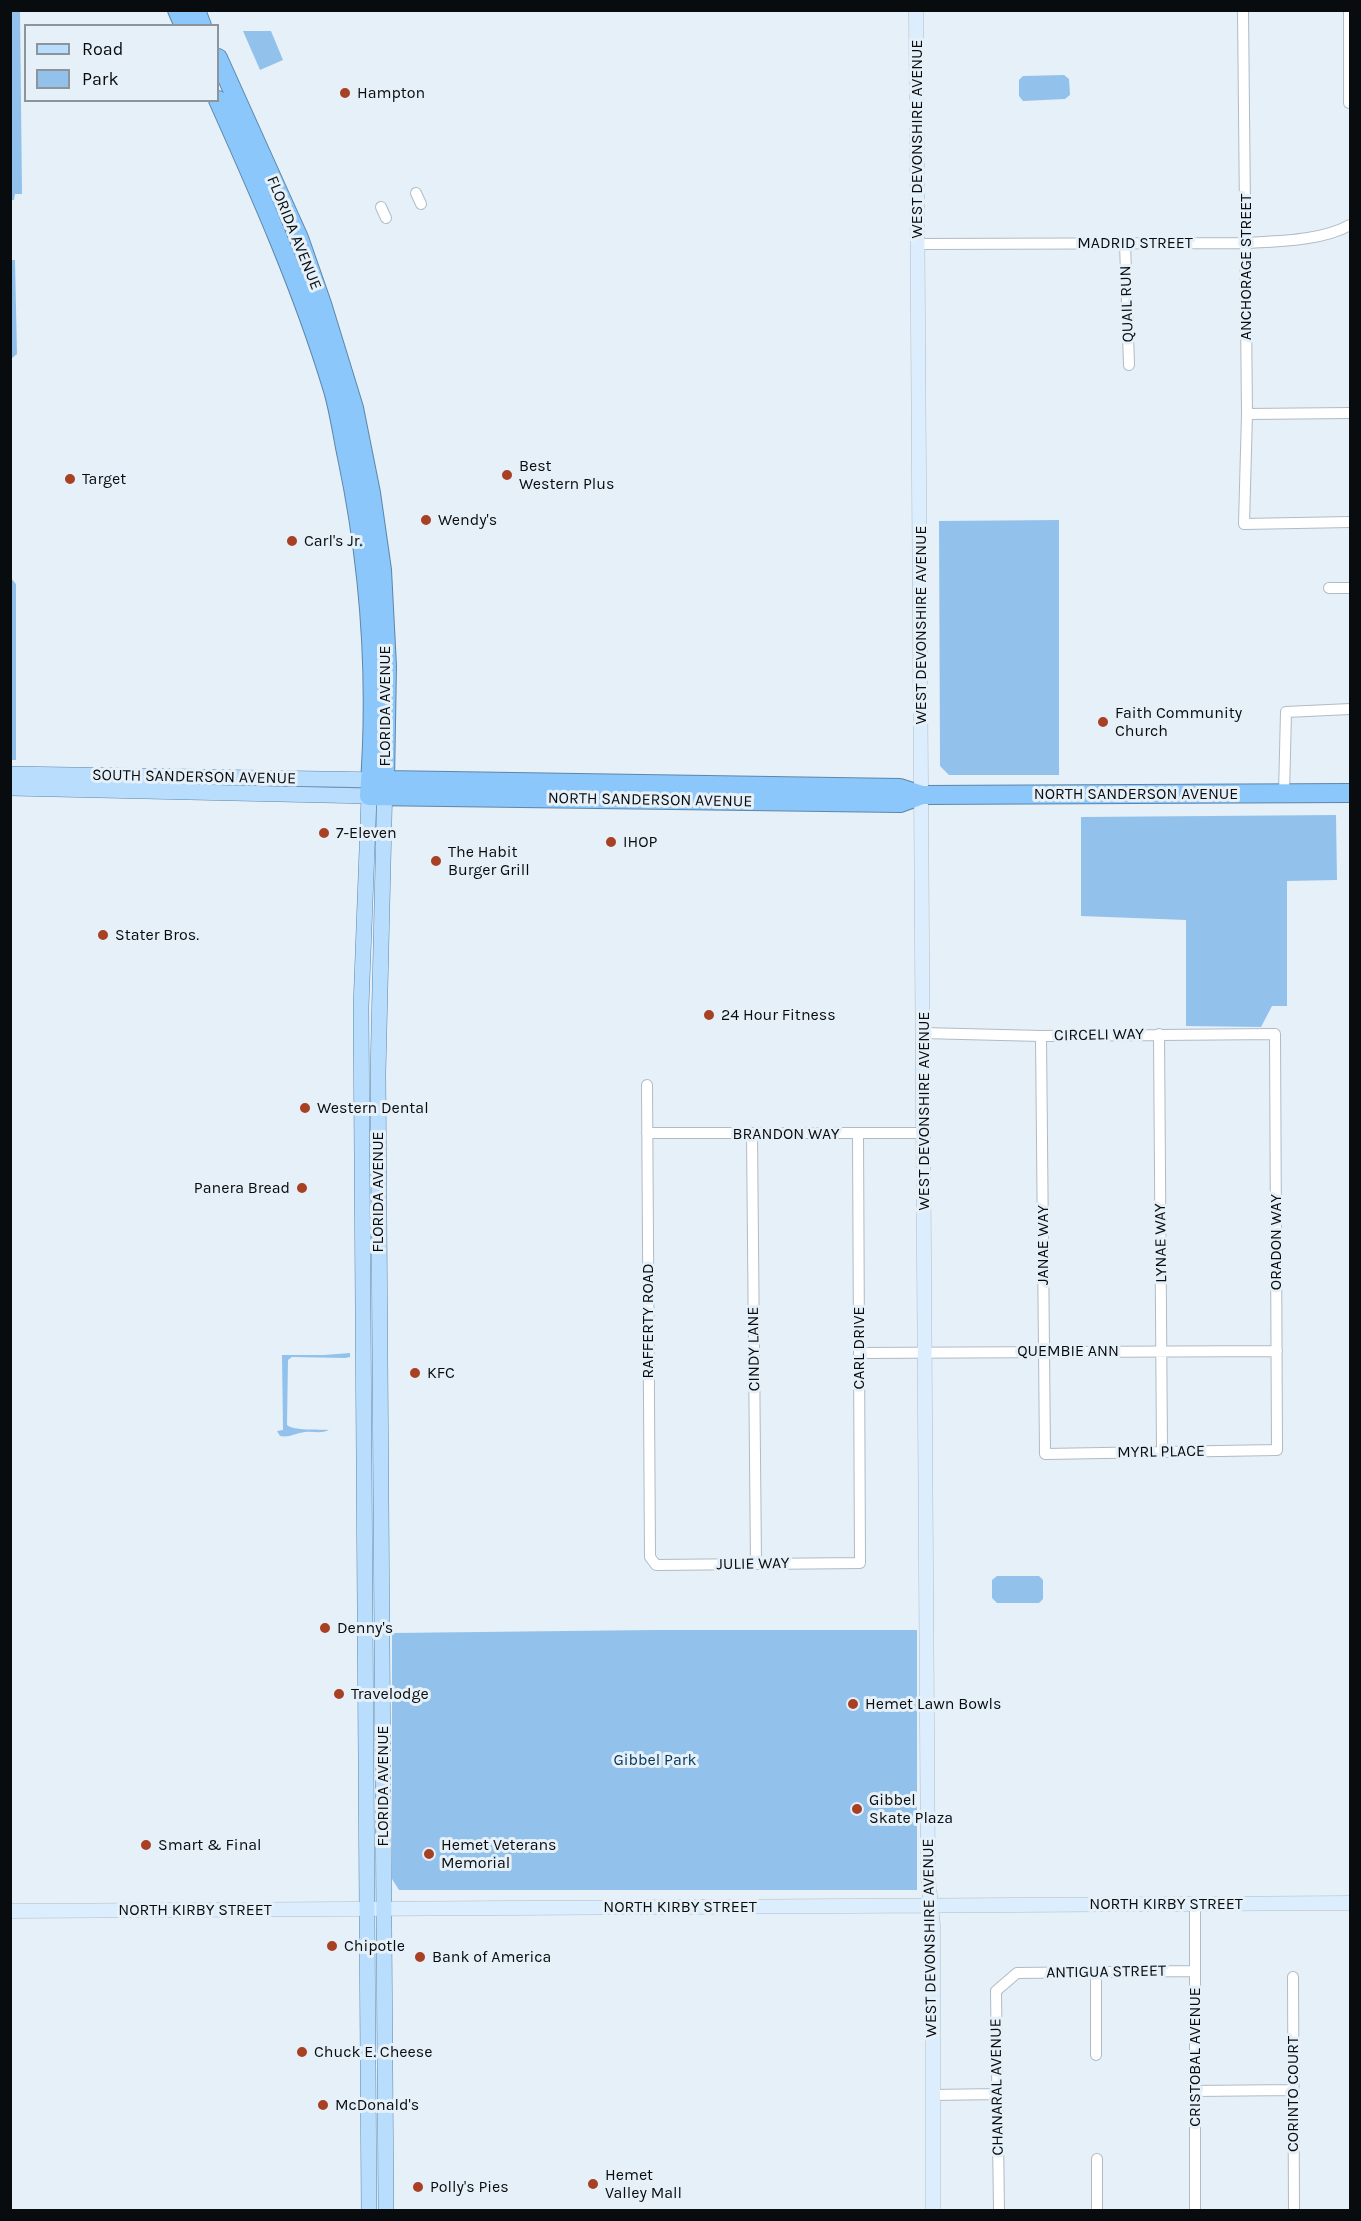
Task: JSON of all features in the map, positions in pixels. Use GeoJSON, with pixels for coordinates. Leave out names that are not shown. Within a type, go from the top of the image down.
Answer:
{"type":"FeatureCollection","features":[{"type":"Feature","properties":{"kind":"highway"},"geometry":{"type":"LineString","coordinates":[[177,10],[183,24]]}},
{"type":"Feature","properties":{"kind":"highway","name":"FLORIDA AVENUE"},"geometry":{"type":"LineString","coordinates":[[219,60],[300,238],[354,408],[371,493],[382,570],[387,666],[377,788]]}},
{"type":"Feature","properties":{"kind":"highway","name":"FLORIDA AVENUE"},"geometry":{"type":"LineString","coordinates":[[219,102],[281,244],[332,387],[351,476],[363,553],[370,628],[372,722],[377,788]]}},
{"type":"Feature","properties":{"kind":"highway"},"geometry":{"type":"LineString","coordinates":[[324,366],[340,392],[363,493],[371,493]]}},
{"type":"Feature","properties":{"kind":"highway"},"geometry":{"type":"LineString","coordinates":[[510,799],[511,791],[514,789],[536,789],[574,782],[579,789],[558,791],[532,798]]}},
{"type":"Feature","properties":{"kind":"highway","name":"NORTH SANDERSON AVENUE"},"geometry":{"type":"LineString","coordinates":[[377,788],[574,782],[900,789],[922,795],[1350,793]]}},
{"type":"Feature","properties":{"kind":"highway","name":"NORTH SANDERSON AVENUE"},"geometry":{"type":"LineString","coordinates":[[377,788],[510,799],[900,803],[922,795]]}},
{"type":"Feature","properties":{"kind":"main road","name":"SOUTH SANDERSON AVENUE"},"geometry":{"type":"LineString","coordinates":[[15,776],[236,778],[377,788]]}},
{"type":"Feature","properties":{"kind":"main road"},"geometry":{"type":"LineString","coordinates":[[47,789],[73,783],[139,783],[143,776]]}},
{"type":"Feature","properties":{"kind":"main road"},"geometry":{"type":"LineString","coordinates":[[154,791],[159,784],[211,783],[236,778]]}},
{"type":"Feature","properties":{"kind":"main road","name":"SOUTH SANDERSON AVENUE"},"geometry":{"type":"LineString","coordinates":[[10,788],[154,791],[377,788]]}},
{"type":"Feature","properties":{"kind":"main road","name":"FLORIDA AVENUE"},"geometry":{"type":"LineString","coordinates":[[369,2211],[361,1007],[377,788]]}},
{"type":"Feature","properties":{"kind":"main road","name":"FLORIDA AVENUE"},"geometry":{"type":"LineString","coordinates":[[377,788],[387,2211]]}},
{"type":"Feature","properties":{"kind":"main road"},"geometry":{"type":"LineString","coordinates":[[364,1457],[371,1472],[372,1527],[381,1530]]}},
{"type":"Feature","properties":{"kind":"main road"},"geometry":{"type":"LineString","coordinates":[[365,1562],[372,1570],[372,1601],[375,1612],[382,1618]]}},
{"type":"Feature","properties":{"kind":"main road"},"geometry":{"type":"LineString","coordinates":[[368,2038],[376,2067],[376,2137],[386,2159]]}},
{"type":"Feature","properties":{"kind":"main road"},"geometry":{"type":"LineString","coordinates":[[369,2142],[380,2173],[380,2211]]}},
{"type":"Feature","properties":{"kind":"street","name":"WEST DEVONSHIRE AVENUE"},"geometry":{"type":"LineString","coordinates":[[916,10],[928,1876],[933,1925],[933,2211]]}},
{"type":"Feature","properties":{"kind":"street","name":"ANCHORAGE STREET"},"geometry":{"type":"LineString","coordinates":[[1243,10],[1247,414],[1244,524],[1350,522]]}},
{"type":"Feature","properties":{"kind":"street"},"geometry":{"type":"LineString","coordinates":[[1349,10],[1349,104]]}},
{"type":"Feature","properties":{"kind":"street"},"geometry":{"type":"LineString","coordinates":[[381,207],[386,218]]}},
{"type":"Feature","properties":{"kind":"street","name":"MADRID STREET"},"geometry":{"type":"LineString","coordinates":[[918,244],[1296,241],[1343,229],[1350,225]]}},
{"type":"Feature","properties":{"kind":"street","name":"QUAIL RUN"},"geometry":{"type":"LineString","coordinates":[[1125,243],[1129,365]]}},
{"type":"Feature","properties":{"kind":"street"},"geometry":{"type":"LineString","coordinates":[[1247,414],[1350,413]]}},
{"type":"Feature","properties":{"kind":"street"},"geometry":{"type":"LineString","coordinates":[[1329,588],[1350,588]]}},
{"type":"Feature","properties":{"kind":"street"},"geometry":{"type":"LineString","coordinates":[[1284,794],[1286,712],[1350,709]]}},
{"type":"Feature","properties":{"kind":"street","name":"CIRCELI WAY"},"geometry":{"type":"LineString","coordinates":[[924,1033],[1041,1036],[1275,1034]]}},
{"type":"Feature","properties":{"kind":"street","name":"LYNAE WAY"},"geometry":{"type":"LineString","coordinates":[[1159,1034],[1162,1451]]}},
{"type":"Feature","properties":{"kind":"street","name":"ORADON WAY"},"geometry":{"type":"LineString","coordinates":[[1275,1034],[1277,1450]]}},
{"type":"Feature","properties":{"kind":"street","name":"JANAE WAY"},"geometry":{"type":"LineString","coordinates":[[1041,1036],[1045,1454]]}},
{"type":"Feature","properties":{"kind":"street","name":"RAFFERTY ROAD"},"geometry":{"type":"LineString","coordinates":[[647,1085],[650,1557]]}},
{"type":"Feature","properties":{"kind":"street","name":"BRANDON WAY"},"geometry":{"type":"LineString","coordinates":[[648,1133],[924,1133]]}},
{"type":"Feature","properties":{"kind":"street","name":"CINDY LANE"},"geometry":{"type":"LineString","coordinates":[[752,1134],[756,1564]]}},
{"type":"Feature","properties":{"kind":"street","name":"CARL DRIVE"},"geometry":{"type":"LineString","coordinates":[[858,1134],[860,1563]]}},
{"type":"Feature","properties":{"kind":"street","name":"QUEMBIE ANN"},"geometry":{"type":"LineString","coordinates":[[859,1353],[1276,1351]]}},
{"type":"Feature","properties":{"kind":"street","name":"MYRL PLACE"},"geometry":{"type":"LineString","coordinates":[[1045,1454],[1277,1450]]}},
{"type":"Feature","properties":{"kind":"street","name":"JULIE WAY"},"geometry":{"type":"LineString","coordinates":[[650,1557],[656,1565],[860,1563]]}},
{"type":"Feature","properties":{"kind":"street","name":"NORTH KIRBY STREET"},"geometry":{"type":"LineString","coordinates":[[10,1911],[1350,1903]]}},
{"type":"Feature","properties":{"kind":"street","name":"CRISTOBAL AVENUE"},"geometry":{"type":"LineString","coordinates":[[1195,1904],[1195,2211]]}},
{"type":"Feature","properties":{"kind":"street","name":"ANTIGUA STREET"},"geometry":{"type":"LineString","coordinates":[[1017,1973],[1195,1971]]}},
{"type":"Feature","properties":{"kind":"street","name":"CHANARAL AVENUE"},"geometry":{"type":"LineString","coordinates":[[999,2211],[996,1991],[1017,1973]]}},
{"type":"Feature","properties":{"kind":"street"},"geometry":{"type":"LineString","coordinates":[[1096,1973],[1096,2055]]}},
{"type":"Feature","properties":{"kind":"street","name":"CORINTO COURT"},"geometry":{"type":"LineString","coordinates":[[1293,1977],[1294,2211]]}},
{"type":"Feature","properties":{"kind":"street"},"geometry":{"type":"LineString","coordinates":[[1195,2091],[1293,2090]]}},
{"type":"Feature","properties":{"kind":"street"},"geometry":{"type":"LineString","coordinates":[[932,2095],[998,2094]]}},
{"type":"Feature","properties":{"kind":"street"},"geometry":{"type":"LineString","coordinates":[[1097,2159],[1097,2211]]}},
{"type":"Feature","properties":{"kind":"green space"},"geometry":{"type":"Polygon","coordinates":[[[11,10],[20,11],[22,194],[15,194],[14,200],[11,200],[11,10]]]}},
{"type":"Feature","properties":{"kind":"green space"},"geometry":{"type":"Polygon","coordinates":[[[243,31],[271,31],[283,60],[260,70],[243,31]]]}},
{"type":"Feature","properties":{"kind":"green space"},"geometry":{"type":"Polygon","coordinates":[[[1064,75],[1069,79],[1070,95],[1065,99],[1023,101],[1019,96],[1019,80],[1023,76],[1064,75]]]}},
{"type":"Feature","properties":{"kind":"green space"},"geometry":{"type":"Polygon","coordinates":[[[10,260],[15,260],[17,354],[11,359],[10,260]]]}},
{"type":"Feature","properties":{"kind":"green space"},"geometry":{"type":"Polygon","coordinates":[[[1059,520],[1059,775],[949,775],[940,766],[939,521],[1059,520]]]}},
{"type":"Feature","properties":{"kind":"green space"},"geometry":{"type":"Polygon","coordinates":[[[11,578],[16,584],[16,760],[10,760],[11,578]]]}},
{"type":"Feature","properties":{"kind":"green space"},"geometry":{"type":"Polygon","coordinates":[[[1336,815],[1337,880],[1287,881],[1287,1006],[1272,1006],[1261,1027],[1186,1026],[1186,920],[1081,916],[1081,817],[1336,815]]]}},
{"type":"Feature","properties":{"kind":"green space"},"geometry":{"type":"Polygon","coordinates":[[[350,1353],[350,1357],[345,1358],[292,1357],[288,1360],[287,1425],[300,1429],[329,1430],[280,1436],[277,1431],[283,1430],[282,1355],[350,1353]]]}},
{"type":"Feature","properties":{"kind":"green space"},"geometry":{"type":"Polygon","coordinates":[[[997,1576],[1039,1576],[1043,1580],[1043,1599],[1039,1603],[997,1603],[992,1598],[992,1580],[997,1576]]]}},
{"type":"Feature","properties":{"kind":"green space","name":"Gibbel Park"},"geometry":{"type":"Polygon","coordinates":[[[917,1630],[917,1890],[399,1890],[392,1879],[392,1633],[917,1630]]]}},
{"type":"Feature","properties":{"kind":"place","name":"Hampton"},"geometry":{"type":"Point","coordinates":[345,93]}},
{"type":"Feature","properties":{"kind":"place","name":"Best Western Plus"},"geometry":{"type":"Point","coordinates":[507,475]}},
{"type":"Feature","properties":{"kind":"place","name":"Target"},"geometry":{"type":"Point","coordinates":[70,479]}},
{"type":"Feature","properties":{"kind":"place","name":"Wendy's"},"geometry":{"type":"Point","coordinates":[426,520]}},
{"type":"Feature","properties":{"kind":"place","name":"Carl's Jr."},"geometry":{"type":"Point","coordinates":[292,541]}},
{"type":"Feature","properties":{"kind":"place","name":"Faith Community Church"},"geometry":{"type":"Point","coordinates":[1103,722]}},
{"type":"Feature","properties":{"kind":"place","name":"7-Eleven"},"geometry":{"type":"Point","coordinates":[324,833]}},
{"type":"Feature","properties":{"kind":"place","name":"IHOP"},"geometry":{"type":"Point","coordinates":[611,842]}},
{"type":"Feature","properties":{"kind":"place","name":"The Habit Burger Grill"},"geometry":{"type":"Point","coordinates":[436,861]}},
{"type":"Feature","properties":{"kind":"place","name":"Stater Bros."},"geometry":{"type":"Point","coordinates":[103,935]}},
{"type":"Feature","properties":{"kind":"place","name":"24 Hour Fitness"},"geometry":{"type":"Point","coordinates":[709,1015]}},
{"type":"Feature","properties":{"kind":"place","name":"Western Dental"},"geometry":{"type":"Point","coordinates":[305,1108]}},
{"type":"Feature","properties":{"kind":"place","name":"Panera Bread"},"geometry":{"type":"Point","coordinates":[302,1188]}},
{"type":"Feature","properties":{"kind":"place","name":"KFC"},"geometry":{"type":"Point","coordinates":[415,1373]}},
{"type":"Feature","properties":{"kind":"place","name":"Denny's"},"geometry":{"type":"Point","coordinates":[325,1628]}},
{"type":"Feature","properties":{"kind":"place","name":"Travelodge"},"geometry":{"type":"Point","coordinates":[339,1694]}},
{"type":"Feature","properties":{"kind":"place","name":"Hemet Lawn Bowls"},"geometry":{"type":"Point","coordinates":[853,1704]}},
{"type":"Feature","properties":{"kind":"place","name":"Gibbel Skate Plaza"},"geometry":{"type":"Point","coordinates":[857,1809]}},
{"type":"Feature","properties":{"kind":"place","name":"Smart & Final"},"geometry":{"type":"Point","coordinates":[146,1845]}},
{"type":"Feature","properties":{"kind":"place","name":"Hemet Veterans Memorial"},"geometry":{"type":"Point","coordinates":[429,1854]}},
{"type":"Feature","properties":{"kind":"place","name":"Chipotle"},"geometry":{"type":"Point","coordinates":[332,1946]}},
{"type":"Feature","properties":{"kind":"place","name":"Bank of America"},"geometry":{"type":"Point","coordinates":[420,1957]}},
{"type":"Feature","properties":{"kind":"place","name":"Chuck E. Cheese"},"geometry":{"type":"Point","coordinates":[302,2052]}},
{"type":"Feature","properties":{"kind":"place","name":"McDonald's"},"geometry":{"type":"Point","coordinates":[323,2105]}},
{"type":"Feature","properties":{"kind":"place","name":"Hemet Valley Mall"},"geometry":{"type":"Point","coordinates":[593,2184]}},
{"type":"Feature","properties":{"kind":"place","name":"Polly's Pies"},"geometry":{"type":"Point","coordinates":[418,2187]}}]}
